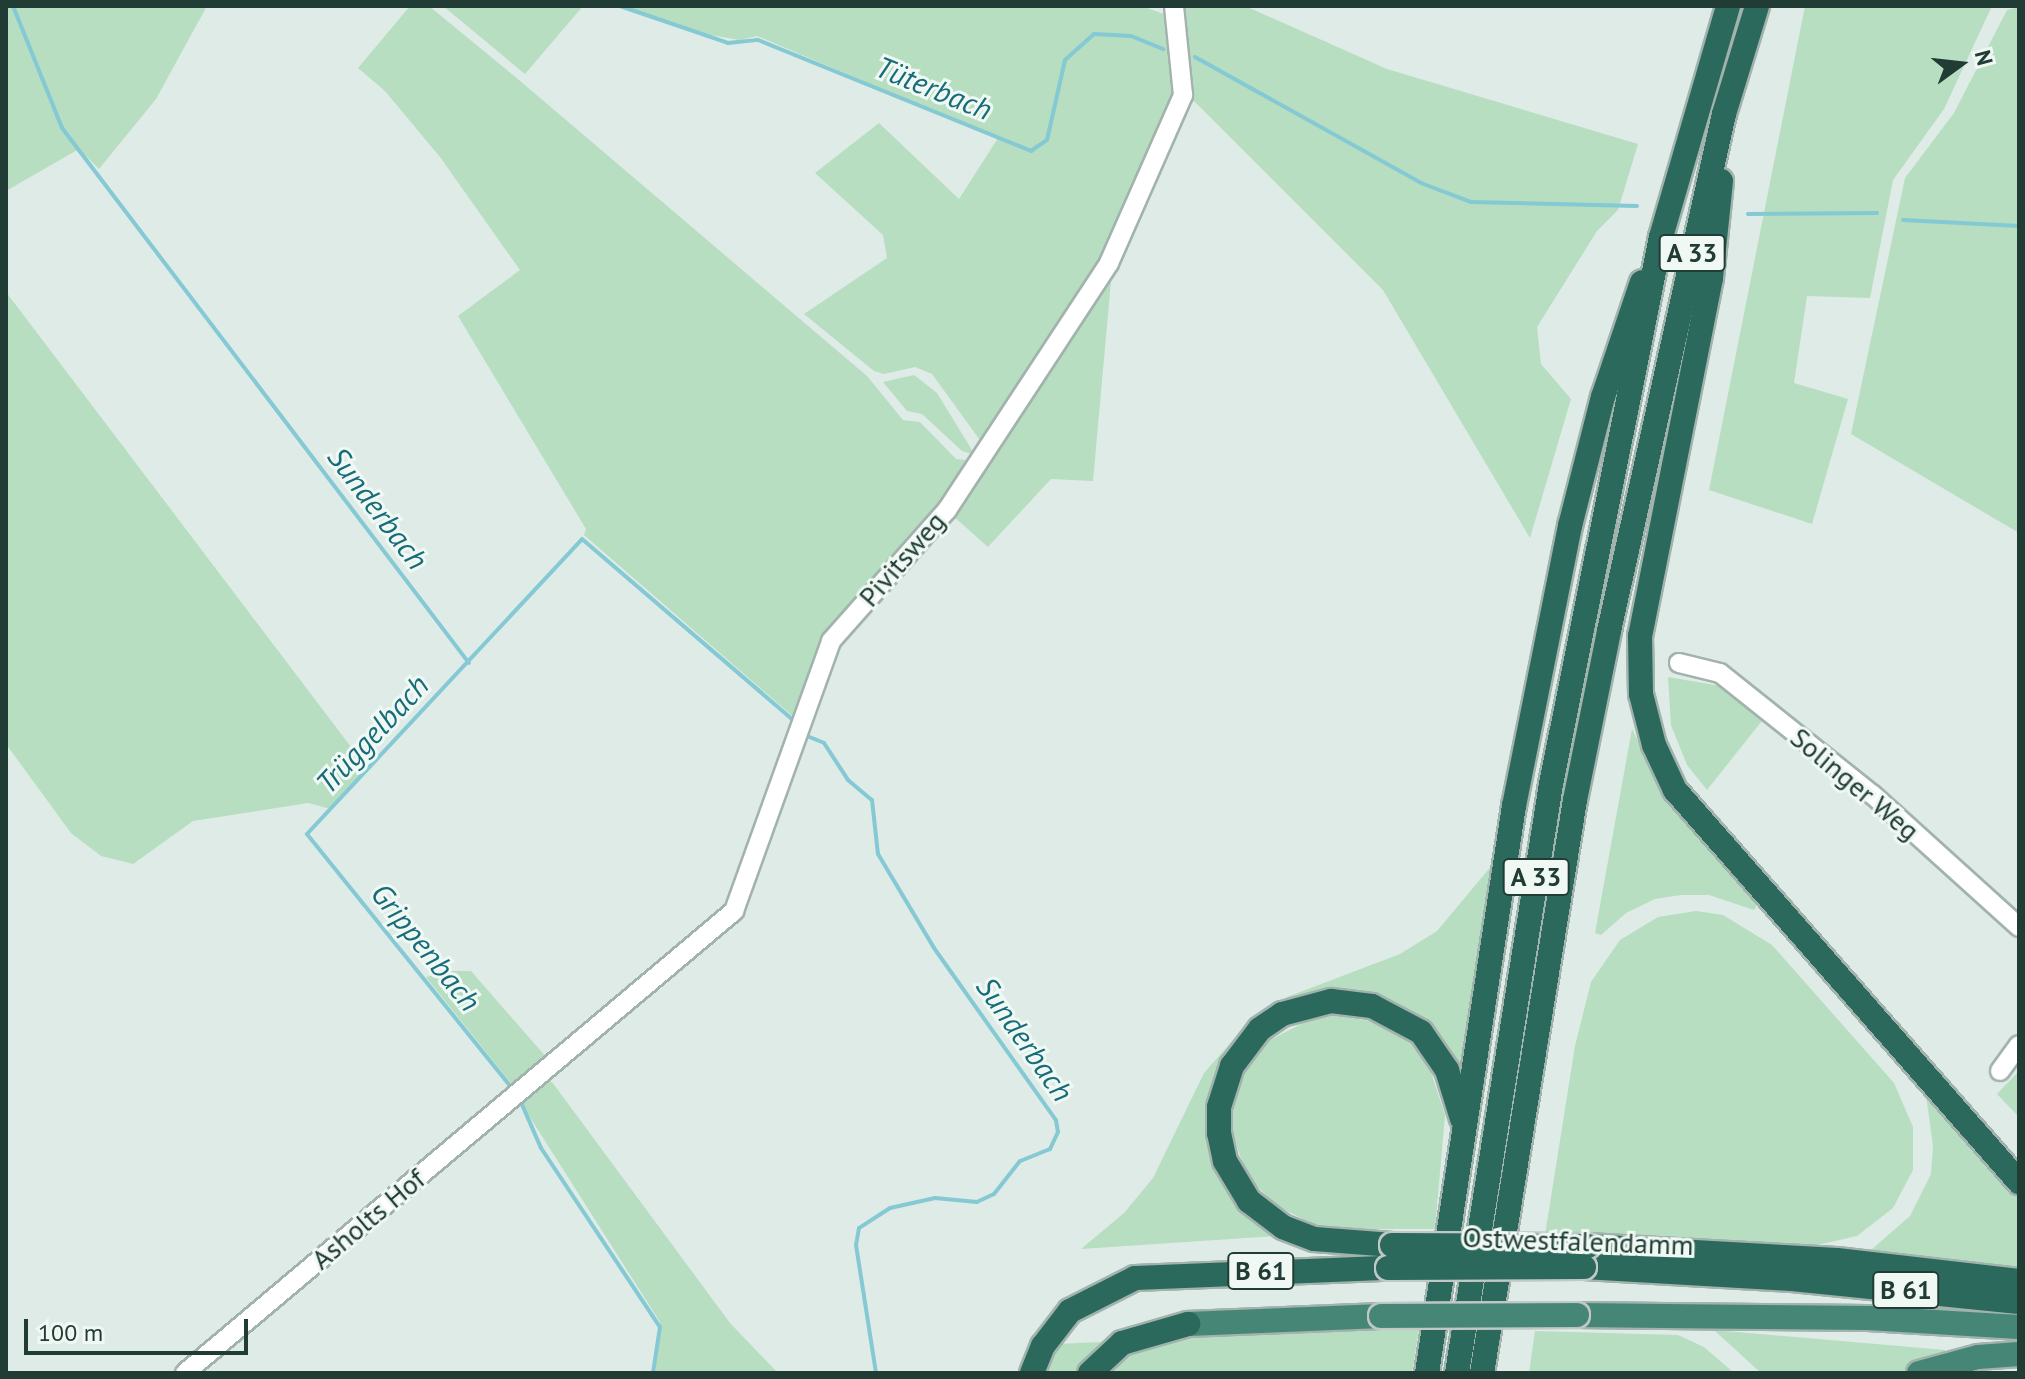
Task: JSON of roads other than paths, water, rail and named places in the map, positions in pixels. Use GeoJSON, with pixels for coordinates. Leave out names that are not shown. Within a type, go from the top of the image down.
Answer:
{"type":"FeatureCollection","features":[{"type":"Feature","properties":{"kind":"highway","name":"A 33"},"geometry":{"type":"LineString","coordinates":[[1457,1373],[1551,784],[1661,237],[1728,6]]}},
{"type":"Feature","properties":{"kind":"highway","name":"A 33"},"geometry":{"type":"LineString","coordinates":[[1482,1373],[1575,800],[1659,391],[1724,114],[1757,6]]}},
{"type":"Feature","properties":{"kind":"highway"},"geometry":{"type":"LineString","coordinates":[[1724,114],[1711,278],[1640,636],[1641,694],[1654,745],[1675,790],[2019,1182]]}},
{"type":"Feature","properties":{"kind":"highway"},"geometry":{"type":"LineString","coordinates":[[1427,1373],[1514,806],[1570,526],[1627,319],[1661,237]]}},
{"type":"Feature","properties":{"kind":"highway"},"geometry":{"type":"LineString","coordinates":[[1465,1129],[1438,1054],[1412,1026],[1372,1006],[1331,1001],[1282,1014],[1260,1029],[1232,1066],[1219,1107],[1219,1133],[1225,1161],[1249,1201],[1283,1227],[1314,1239],[1390,1257],[1837,1260],[2019,1281]]}},
{"type":"Feature","properties":{"kind":"highway","name":"B 61"},"geometry":{"type":"LineString","coordinates":[[1032,1373],[1043,1346],[1070,1311],[1135,1278],[1390,1257]]}},
{"type":"Feature","properties":{"kind":"highway","name":"Ostwestfalendamm"},"geometry":{"type":"LineString","coordinates":[[1586,1257],[2019,1302]]}},
{"type":"Feature","properties":{"kind":"highway"},"geometry":{"type":"LineString","coordinates":[[1090,1373],[1122,1343],[1188,1324],[1381,1316],[1577,1315],[2009,1325]]}},
{"type":"Feature","properties":{"kind":"highway"},"geometry":{"type":"LineString","coordinates":[[1919,1373],[1978,1357],[2019,1354]]}},
{"type":"Feature","properties":{"kind":"street","name":"Pivitsweg"},"geometry":{"type":"LineString","coordinates":[[551,1066],[734,911],[831,641],[947,510],[1109,263],[1183,95],[1174,6]]}},
{"type":"Feature","properties":{"kind":"street","name":"Solinger Weg"},"geometry":{"type":"LineString","coordinates":[[1679,663],[1720,673],[1873,795],[2019,927]]}},
{"type":"Feature","properties":{"kind":"street"},"geometry":{"type":"LineString","coordinates":[[2000,1071],[2019,1045]]}},
{"type":"Feature","properties":{"kind":"street","name":"Asholts Hof"},"geometry":{"type":"LineString","coordinates":[[185,1373],[551,1066]]}},
{"type":"Feature","properties":{"kind":"waterway","name":"Sunderbach"},"geometry":{"type":"LineString","coordinates":[[13,6],[62,128],[469,663]]}},
{"type":"Feature","properties":{"kind":"waterway","name":"Tüterbach"},"geometry":{"type":"LineString","coordinates":[[620,6],[728,43],[758,40],[1031,151],[1047,140],[1065,60],[1094,34],[1131,36],[1163,49]]}},
{"type":"Feature","properties":{"kind":"waterway","name":"Tüterbach"},"geometry":{"type":"LineString","coordinates":[[1195,57],[1421,183],[1471,202],[1637,206]]}},
{"type":"Feature","properties":{"kind":"waterway","name":"Tüterbach"},"geometry":{"type":"LineString","coordinates":[[1748,214],[1877,213]]}},
{"type":"Feature","properties":{"kind":"waterway","name":"Tüterbach"},"geometry":{"type":"LineString","coordinates":[[1903,220],[2019,226]]}},
{"type":"Feature","properties":{"kind":"waterway","name":"Trüggelbach"},"geometry":{"type":"LineString","coordinates":[[511,1087],[307,834],[582,539],[793,720]]}},
{"type":"Feature","properties":{"kind":"waterway","name":"Sunderbach"},"geometry":{"type":"LineString","coordinates":[[807,736],[824,743],[848,780],[872,800],[878,854],[934,948],[1056,1120],[1058,1132],[1050,1149],[1020,1161],[994,1194],[977,1202],[935,1198],[890,1208],[859,1228],[856,1245],[876,1373]]}},
{"type":"Feature","properties":{"kind":"waterway","name":"Grippenbach"},"geometry":{"type":"LineString","coordinates":[[520,1100],[541,1148],[660,1327],[653,1373]]}}]}
